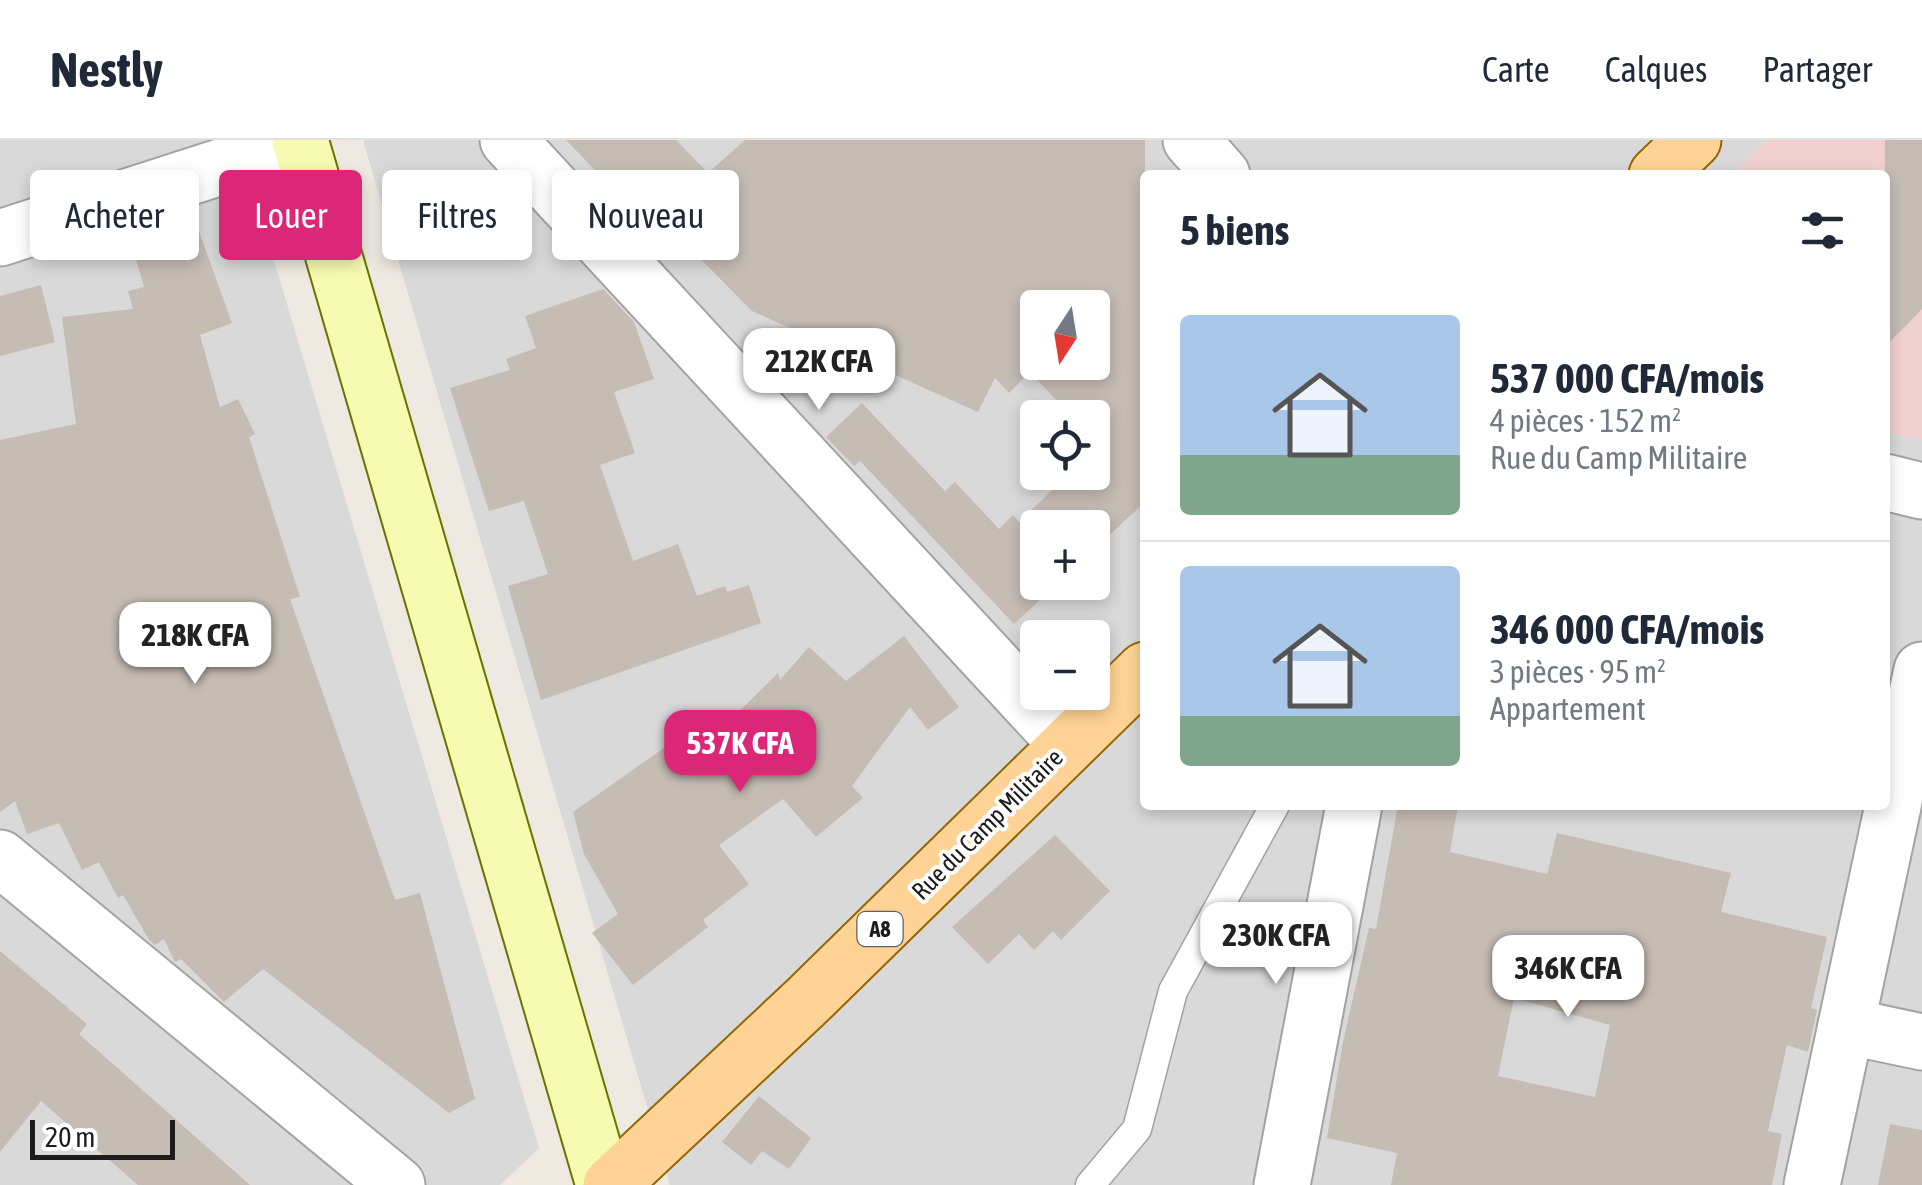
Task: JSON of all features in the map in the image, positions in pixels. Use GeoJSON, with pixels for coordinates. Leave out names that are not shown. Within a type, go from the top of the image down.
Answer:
{"type":"FeatureCollection","features":[{"type":"Feature","properties":{"kind":"main road"},"geometry":{"type":"LineString","coordinates":[[1662,170],[1693,140]]}},
{"type":"Feature","properties":{"kind":"main road"},"geometry":{"type":"LineString","coordinates":[[300,141],[604,1185]]}},
{"type":"Feature","properties":{"kind":"main road","name":"Rue du Camp Militaire"},"geometry":{"type":"LineString","coordinates":[[611,1185],[808,1001],[1140,675]]}},
{"type":"Feature","properties":{"kind":"street"},"geometry":{"type":"LineString","coordinates":[[508,140],[1067,744]]}},
{"type":"Feature","properties":{"kind":"street"},"geometry":{"type":"LineString","coordinates":[[1191,140],[1218,170]]}},
{"type":"Feature","properties":{"kind":"street"},"geometry":{"type":"LineString","coordinates":[[0,238],[300,141]]}},
{"type":"Feature","properties":{"kind":"street"},"geometry":{"type":"LineString","coordinates":[[1890,483],[1922,491]]}},
{"type":"Feature","properties":{"kind":"street"},"geometry":{"type":"LineString","coordinates":[[1891,783],[1922,670]]}},
{"type":"Feature","properties":{"kind":"street"},"geometry":{"type":"LineString","coordinates":[[1282,1185],[1353,810]]}},
{"type":"Feature","properties":{"kind":"street"},"geometry":{"type":"LineString","coordinates":[[1812,1185],[1886,810]]}},
{"type":"Feature","properties":{"kind":"street"},"geometry":{"type":"LineString","coordinates":[[0,858],[397,1185]]}},
{"type":"Feature","properties":{"kind":"street"},"geometry":{"type":"LineString","coordinates":[[1846,1026],[1922,1042]]}},
{"type":"Feature","properties":{"kind":"lane"},"geometry":{"type":"LineString","coordinates":[[1090,1185],[1137,1128],[1173,991],[1272,810]]}},
{"type":"Feature","properties":{"kind":"shaded area"},"geometry":{"type":"Polygon","coordinates":[[[0,140],[238,140],[247,170],[219,170],[219,260],[274,260],[539,1148],[500,1185],[0,1185],[0,140]]]}},
{"type":"Feature","properties":{"kind":"shaded area"},"geometry":{"type":"Polygon","coordinates":[[[363,140],[1767,140],[1737,170],[1140,170],[1140,810],[1890,810],[1890,434],[1922,440],[1922,1185],[670,1185],[398,260],[532,260],[532,170],[382,170],[382,205],[363,140]]]}},
{"type":"Feature","properties":{"kind":"shaded area"},"geometry":{"type":"Polygon","coordinates":[[[1767,140],[1922,140],[1922,440],[1890,434],[1890,170],[1737,170],[1767,140]]]}},
{"type":"Feature","properties":{"kind":"building"},"geometry":{"type":"Polygon","coordinates":[[[566,140],[676,140],[705,170],[595,170],[566,140]]]}},
{"type":"Feature","properties":{"kind":"building"},"geometry":{"type":"Polygon","coordinates":[[[745,140],[1145,140],[1145,170],[1140,170],[1140,507],[1110,534],[1110,510],[1031,510],[1052,490],[1110,490],[1110,400],[1056,400],[1037,380],[1110,380],[1110,290],[1020,290],[1022,380],[1009,393],[995,378],[978,412],[752,311],[702,260],[739,260],[739,170],[711,170],[745,140]]]}},
{"type":"Feature","properties":{"kind":"building"},"geometry":{"type":"Polygon","coordinates":[[[1885,140],[1922,140],[1922,309],[1890,342],[1890,170],[1885,170],[1885,140]]]}},
{"type":"Feature","properties":{"kind":"building"},"geometry":{"type":"Polygon","coordinates":[[[199,231],[232,323],[200,335],[220,407],[238,399],[255,434],[249,437],[300,597],[290,599],[395,900],[420,893],[475,1099],[449,1113],[263,969],[224,1002],[181,959],[175,962],[164,939],[155,945],[149,940],[123,895],[118,898],[99,862],[82,870],[59,823],[27,834],[15,801],[0,812],[0,440],[76,424],[62,317],[133,309],[128,291],[144,287],[136,260],[199,260],[199,231]]]}},
{"type":"Feature","properties":{"kind":"building"},"geometry":{"type":"Polygon","coordinates":[[[41,285],[55,342],[0,356],[0,296],[41,285]]]}},
{"type":"Feature","properties":{"kind":"building"},"geometry":{"type":"Polygon","coordinates":[[[603,289],[634,322],[654,379],[614,392],[635,453],[600,465],[633,561],[678,544],[697,596],[725,586],[727,592],[749,585],[761,623],[541,700],[508,586],[548,574],[524,501],[489,511],[450,388],[510,370],[506,359],[536,348],[525,316],[603,289]]]}},
{"type":"Feature","properties":{"kind":"building"},"geometry":{"type":"Polygon","coordinates":[[[862,403],[945,491],[955,482],[999,529],[1013,515],[1019,522],[1020,600],[1040,600],[1014,624],[860,461],[854,466],[826,437],[862,403]]]}},
{"type":"Feature","properties":{"kind":"building"},"geometry":{"type":"Polygon","coordinates":[[[904,636],[959,707],[928,730],[910,707],[852,786],[863,798],[816,837],[783,799],[719,845],[749,884],[703,920],[708,927],[633,985],[592,933],[618,914],[584,854],[573,812],[681,736],[695,755],[778,673],[780,680],[809,647],[846,681],[904,636]]]}},
{"type":"Feature","properties":{"kind":"building"},"geometry":{"type":"Polygon","coordinates":[[[1397,810],[1457,810],[1450,852],[1547,874],[1557,833],[1731,873],[1721,912],[1827,937],[1811,1008],[1817,1010],[1808,1052],[1787,1045],[1768,1131],[1782,1134],[1772,1185],[1391,1185],[1397,1153],[1327,1138],[1343,1042],[1369,928],[1376,929],[1397,810]],[[1514,998],[1498,1076],[1595,1097],[1610,1025],[1514,998]]]}},
{"type":"Feature","properties":{"kind":"building"},"geometry":{"type":"Polygon","coordinates":[[[1055,835],[1110,891],[1061,940],[1053,931],[1034,950],[1019,934],[988,964],[952,927],[1055,835]]]}},
{"type":"Feature","properties":{"kind":"building"},"geometry":{"type":"Polygon","coordinates":[[[0,951],[87,1024],[79,1034],[250,1185],[138,1185],[41,1101],[0,1152],[0,951]]]}},
{"type":"Feature","properties":{"kind":"building"},"geometry":{"type":"Polygon","coordinates":[[[759,1096],[811,1138],[789,1169],[762,1151],[751,1165],[722,1142],[759,1096]]]}},
{"type":"Feature","properties":{"kind":"building"},"geometry":{"type":"Polygon","coordinates":[[[1890,1124],[1922,1130],[1922,1185],[1878,1185],[1890,1124]]]}}]}
